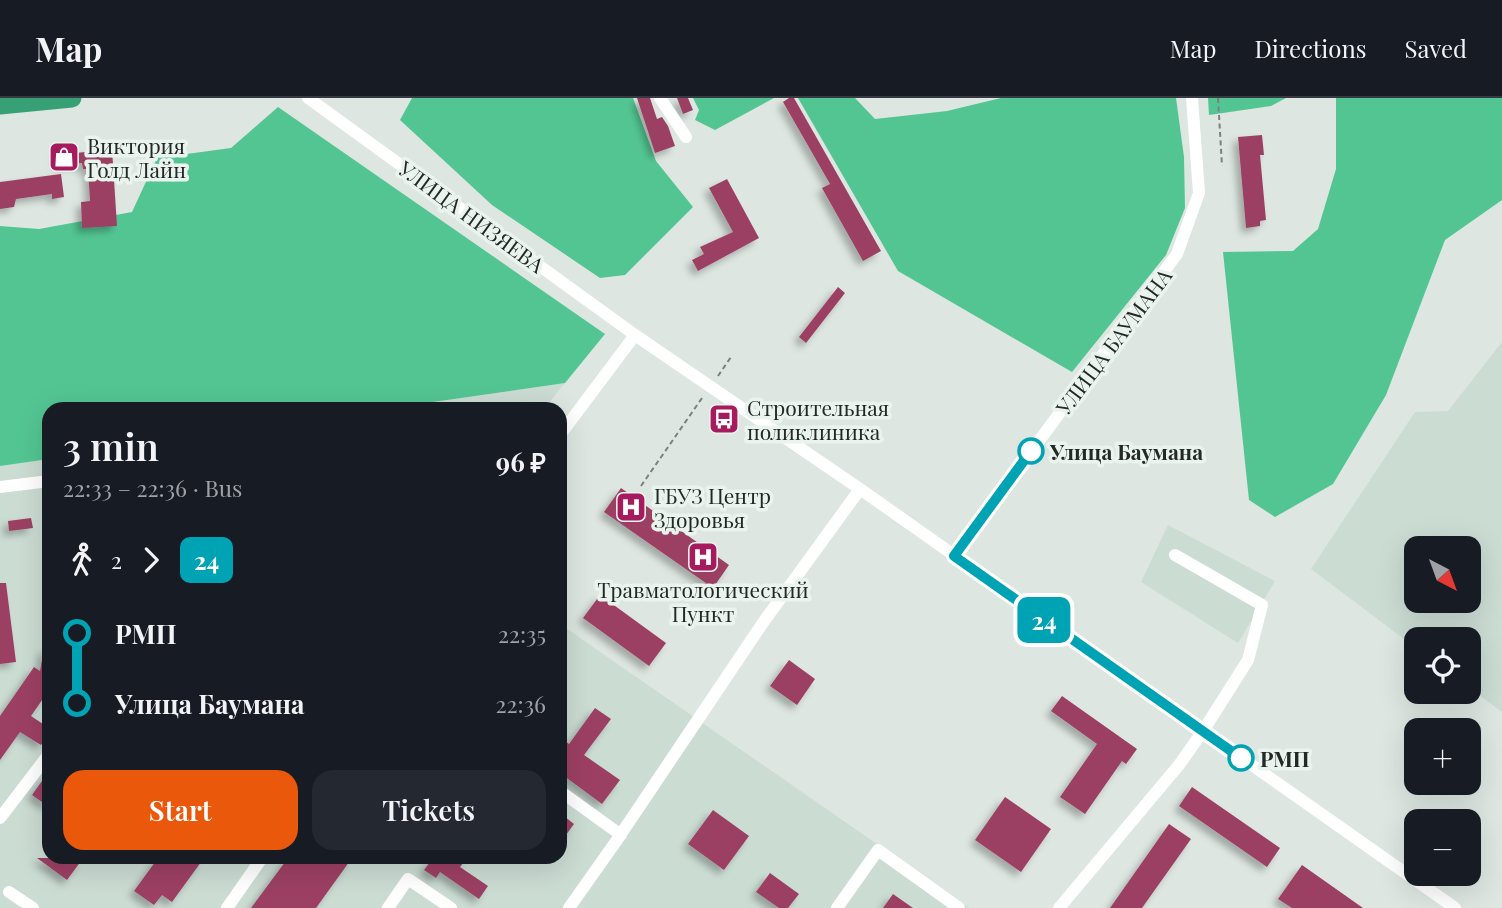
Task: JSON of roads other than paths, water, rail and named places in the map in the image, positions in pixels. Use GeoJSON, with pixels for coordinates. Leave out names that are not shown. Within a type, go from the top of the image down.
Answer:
{"type":"FeatureCollection","features":[{"type":"Feature","properties":{"kind":"highway"},"geometry":{"type":"LineString","coordinates":[[0,105],[72,98]]}},
{"type":"Feature","properties":{"kind":"street","name":"УЛИЦА НИЗЯЕВА"},"geometry":{"type":"LineString","coordinates":[[308,98],[635,335],[860,489],[1454,908]]}},
{"type":"Feature","properties":{"kind":"street"},"geometry":{"type":"LineString","coordinates":[[660,98],[686,137]]}},
{"type":"Feature","properties":{"kind":"street","name":"УЛИЦА БАУМАНА"},"geometry":{"type":"LineString","coordinates":[[954,556],[1177,254],[1199,193],[1192,98]]}},
{"type":"Feature","properties":{"kind":"street"},"geometry":{"type":"LineString","coordinates":[[567,418],[635,335]]}},
{"type":"Feature","properties":{"kind":"street"},"geometry":{"type":"LineString","coordinates":[[0,487],[42,482]]}},
{"type":"Feature","properties":{"kind":"street"},"geometry":{"type":"LineString","coordinates":[[569,908],[762,624],[860,489]]}},
{"type":"Feature","properties":{"kind":"street"},"geometry":{"type":"LineString","coordinates":[[1059,908],[1179,765],[1248,660],[1262,605],[1175,555]]}},
{"type":"Feature","properties":{"kind":"street"},"geometry":{"type":"LineString","coordinates":[[0,818],[42,763]]}},
{"type":"Feature","properties":{"kind":"street"},"geometry":{"type":"LineString","coordinates":[[567,796],[621,835]]}},
{"type":"Feature","properties":{"kind":"street"},"geometry":{"type":"LineString","coordinates":[[837,908],[878,850],[959,908]]}},
{"type":"Feature","properties":{"kind":"street"},"geometry":{"type":"LineString","coordinates":[[227,908],[258,864]]}},
{"type":"Feature","properties":{"kind":"street"},"geometry":{"type":"LineString","coordinates":[[388,908],[408,879],[451,908]]}},
{"type":"Feature","properties":{"kind":"street"},"geometry":{"type":"LineString","coordinates":[[9,892],[33,908]]}},
{"type":"Feature","properties":{"kind":"place","name":"Виктория Голд Лайн"},"geometry":{"type":"Point","coordinates":[64,157]}},
{"type":"Feature","properties":{"kind":"place","name":"Строительная поликлиника"},"geometry":{"type":"Point","coordinates":[724,419]}},
{"type":"Feature","properties":{"kind":"place","name":"Улица Баумана"},"geometry":{"type":"Point","coordinates":[1031,451]}},
{"type":"Feature","properties":{"kind":"place","name":"ГБУЗ Центр Здоровья"},"geometry":{"type":"Point","coordinates":[631,507]}},
{"type":"Feature","properties":{"kind":"place","name":"Травматологический Пункт"},"geometry":{"type":"Point","coordinates":[703,557]}},
{"type":"Feature","properties":{"kind":"place","name":"РМП"},"geometry":{"type":"Point","coordinates":[1241,758]}}]}
